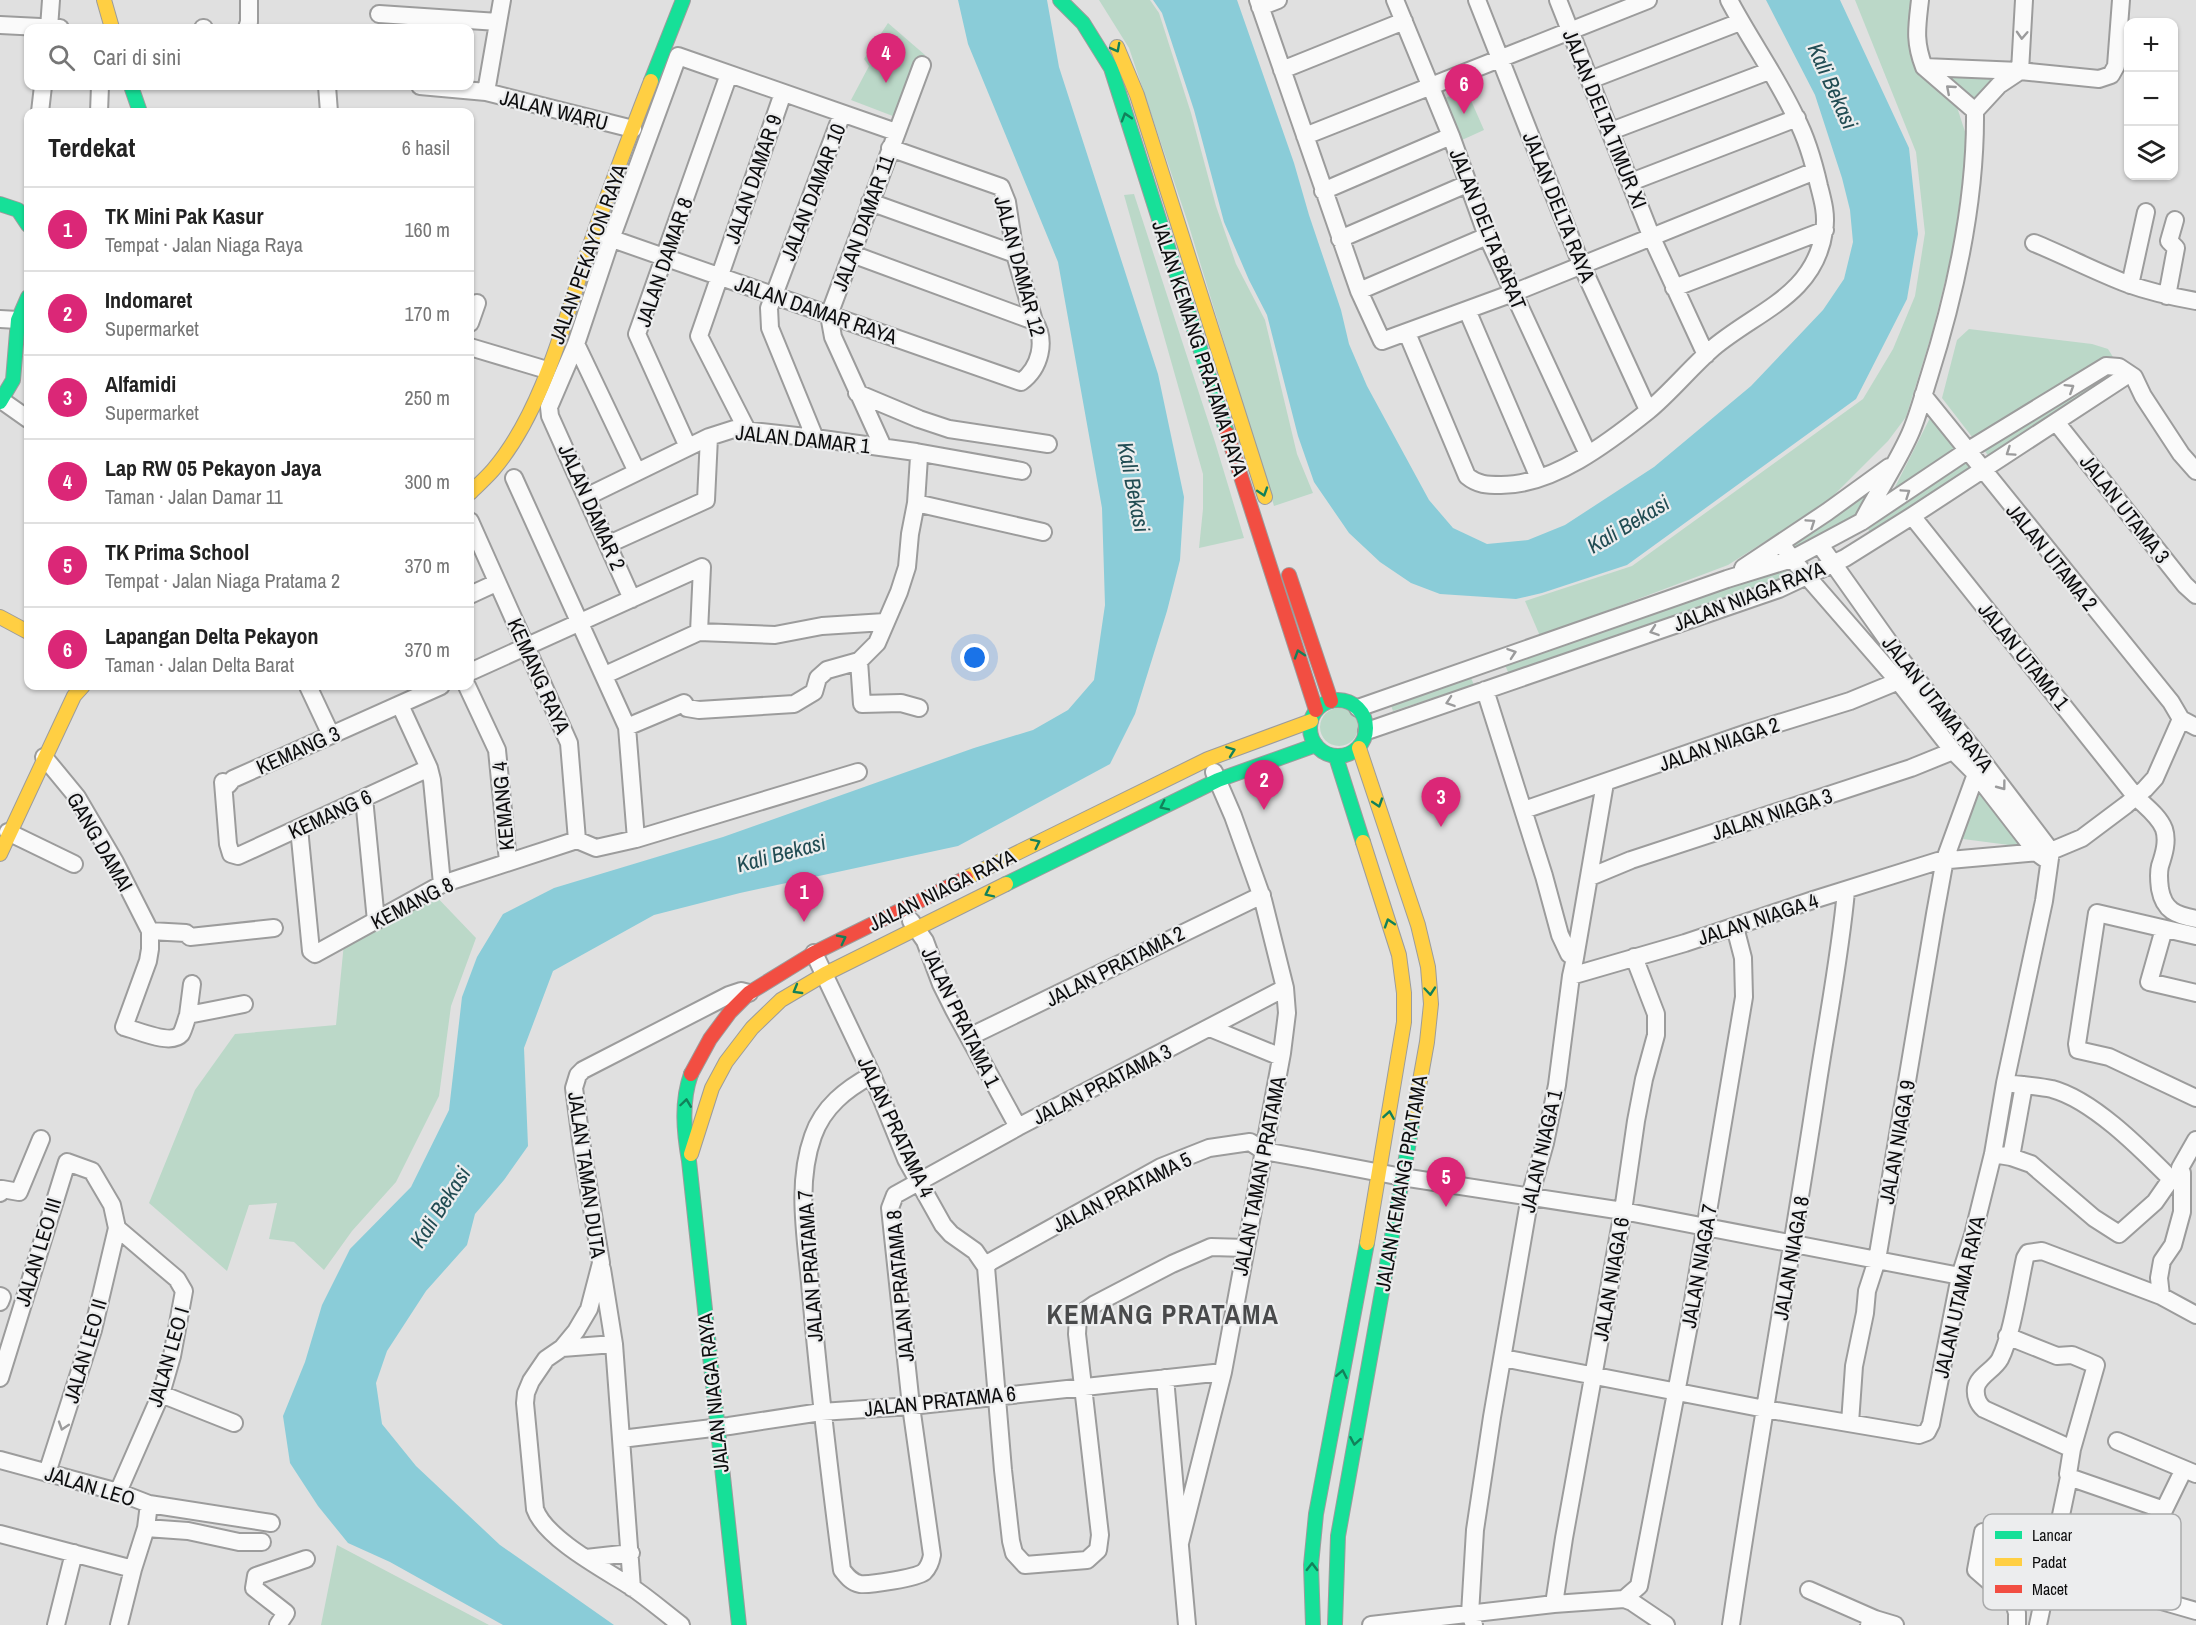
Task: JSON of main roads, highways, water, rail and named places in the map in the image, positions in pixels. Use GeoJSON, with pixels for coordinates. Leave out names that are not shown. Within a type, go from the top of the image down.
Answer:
{"type":"FeatureCollection","features":[{"type":"Feature","properties":{"kind":"water","name":"Kali Bekasi"},"geometry":{"type":"Polygon","coordinates":[[[958,0],[1047,0],[1059,67],[1158,374],[1184,497],[1180,560],[1167,611],[1135,714],[1110,764],[958,846],[740,893],[654,915],[553,971],[524,1048],[528,1146],[504,1180],[475,1214],[467,1245],[426,1291],[387,1351],[376,1383],[382,1424],[416,1466],[500,1545],[614,1625],[503,1625],[390,1562],[348,1543],[318,1506],[290,1463],[283,1416],[305,1362],[322,1305],[350,1249],[411,1187],[449,1110],[462,997],[477,957],[503,914],[554,888],[723,837],[974,748],[1033,730],[1068,710],[1094,680],[1105,605],[1102,508],[1058,262],[968,44],[958,0]]]}},
{"type":"Feature","properties":{"kind":"water","name":"Kali Bekasi"},"geometry":{"type":"Polygon","coordinates":[[[1153,0],[1237,0],[1294,163],[1341,310],[1349,344],[1367,386],[1429,500],[1453,528],[1487,544],[1528,540],[1565,525],[1654,467],[1751,386],[1823,310],[1844,279],[1853,242],[1850,210],[1842,178],[1815,95],[1766,0],[1840,0],[1909,148],[1918,234],[1907,299],[1856,399],[1627,565],[1542,593],[1516,599],[1440,594],[1411,583],[1380,562],[1349,533],[1314,482],[1298,436],[1267,315],[1224,222],[1194,110],[1162,13],[1153,0]]]}},
{"type":"Feature","properties":{"kind":"place","name":"Lap RW 05 Pekayon Jaya"},"geometry":{"type":"Point","coordinates":[886,83]}},
{"type":"Feature","properties":{"kind":"place","name":"Lapangan Delta Pekayon"},"geometry":{"type":"Point","coordinates":[1464,114]}},
{"type":"Feature","properties":{"kind":"place","name":"Indomaret"},"geometry":{"type":"Point","coordinates":[1264,810]}},
{"type":"Feature","properties":{"kind":"place","name":"Alfamidi"},"geometry":{"type":"Point","coordinates":[1441,827]}},
{"type":"Feature","properties":{"kind":"place","name":"TK Mini Pak Kasur"},"geometry":{"type":"Point","coordinates":[804,922]}},
{"type":"Feature","properties":{"kind":"place","name":"TK Prima School"},"geometry":{"type":"Point","coordinates":[1446,1207]}},
{"type":"Feature","properties":{"kind":"district","name":"KEMANG PRATAMA"},"geometry":{"type":"Point","coordinates":[1163,1314]}}]}
